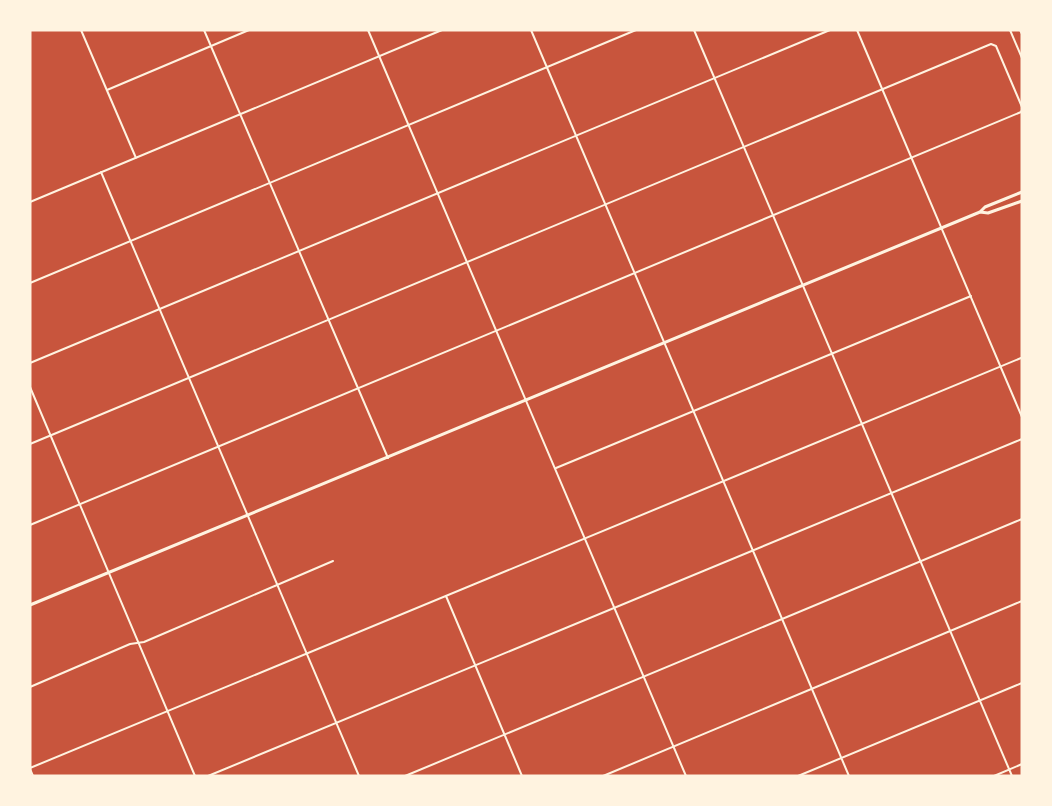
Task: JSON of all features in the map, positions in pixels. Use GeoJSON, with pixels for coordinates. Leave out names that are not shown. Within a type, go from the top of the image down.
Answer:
{"type":"FeatureCollection","features":[{"type":"Feature","properties":{"kind":"main road"},"geometry":{"type":"LineString","coordinates":[[30,605],[666,344],[980,212],[985,207],[1022,192]]}},
{"type":"Feature","properties":{"kind":"main road"},"geometry":{"type":"LineString","coordinates":[[980,212],[988,213],[1022,201]]}},
{"type":"Feature","properties":{"kind":"street"},"geometry":{"type":"LineString","coordinates":[[81,30],[136,158]]}},
{"type":"Feature","properties":{"kind":"street"},"geometry":{"type":"LineString","coordinates":[[204,30],[388,458]]}},
{"type":"Feature","properties":{"kind":"street"},"geometry":{"type":"LineString","coordinates":[[107,90],[249,30]]}},
{"type":"Feature","properties":{"kind":"street"},"geometry":{"type":"LineString","coordinates":[[368,30],[686,776]]}},
{"type":"Feature","properties":{"kind":"street"},"geometry":{"type":"LineString","coordinates":[[30,202],[442,30]]}},
{"type":"Feature","properties":{"kind":"street"},"geometry":{"type":"LineString","coordinates":[[531,30],[849,776]]}},
{"type":"Feature","properties":{"kind":"street"},"geometry":{"type":"LineString","coordinates":[[30,283],[636,30]]}},
{"type":"Feature","properties":{"kind":"street"},"geometry":{"type":"LineString","coordinates":[[694,30],[1012,776]]}},
{"type":"Feature","properties":{"kind":"street"},"geometry":{"type":"LineString","coordinates":[[30,363],[830,30]]}},
{"type":"Feature","properties":{"kind":"street"},"geometry":{"type":"LineString","coordinates":[[857,30],[1022,417]]}},
{"type":"Feature","properties":{"kind":"street"},"geometry":{"type":"LineString","coordinates":[[1010,30],[1022,58]]}},
{"type":"Feature","properties":{"kind":"street"},"geometry":{"type":"LineString","coordinates":[[1020,30],[1022,34]]}},
{"type":"Feature","properties":{"kind":"street"},"geometry":{"type":"LineString","coordinates":[[30,444],[991,44],[996,46],[1022,110],[912,158],[30,525]]}},
{"type":"Feature","properties":{"kind":"street"},"geometry":{"type":"LineString","coordinates":[[101,172],[359,776]]}},
{"type":"Feature","properties":{"kind":"street"},"geometry":{"type":"LineString","coordinates":[[556,468],[971,296]]}},
{"type":"Feature","properties":{"kind":"street"},"geometry":{"type":"LineString","coordinates":[[33,776],[30,769],[1021,358]]}},
{"type":"Feature","properties":{"kind":"street"},"geometry":{"type":"LineString","coordinates":[[30,387],[195,776]]}},
{"type":"Feature","properties":{"kind":"street"},"geometry":{"type":"LineString","coordinates":[[208,776],[1022,439]]}},
{"type":"Feature","properties":{"kind":"street"},"geometry":{"type":"LineString","coordinates":[[405,776],[1022,519]]}},
{"type":"Feature","properties":{"kind":"street"},"geometry":{"type":"LineString","coordinates":[[30,687],[333,561]]}},
{"type":"Feature","properties":{"kind":"street"},"geometry":{"type":"LineString","coordinates":[[445,596],[522,776]]}},
{"type":"Feature","properties":{"kind":"street"},"geometry":{"type":"LineString","coordinates":[[603,776],[1022,601]]}},
{"type":"Feature","properties":{"kind":"street"},"geometry":{"type":"LineString","coordinates":[[798,776],[1022,682]]}},
{"type":"Feature","properties":{"kind":"street"},"geometry":{"type":"LineString","coordinates":[[994,776],[1022,764]]}}]}
